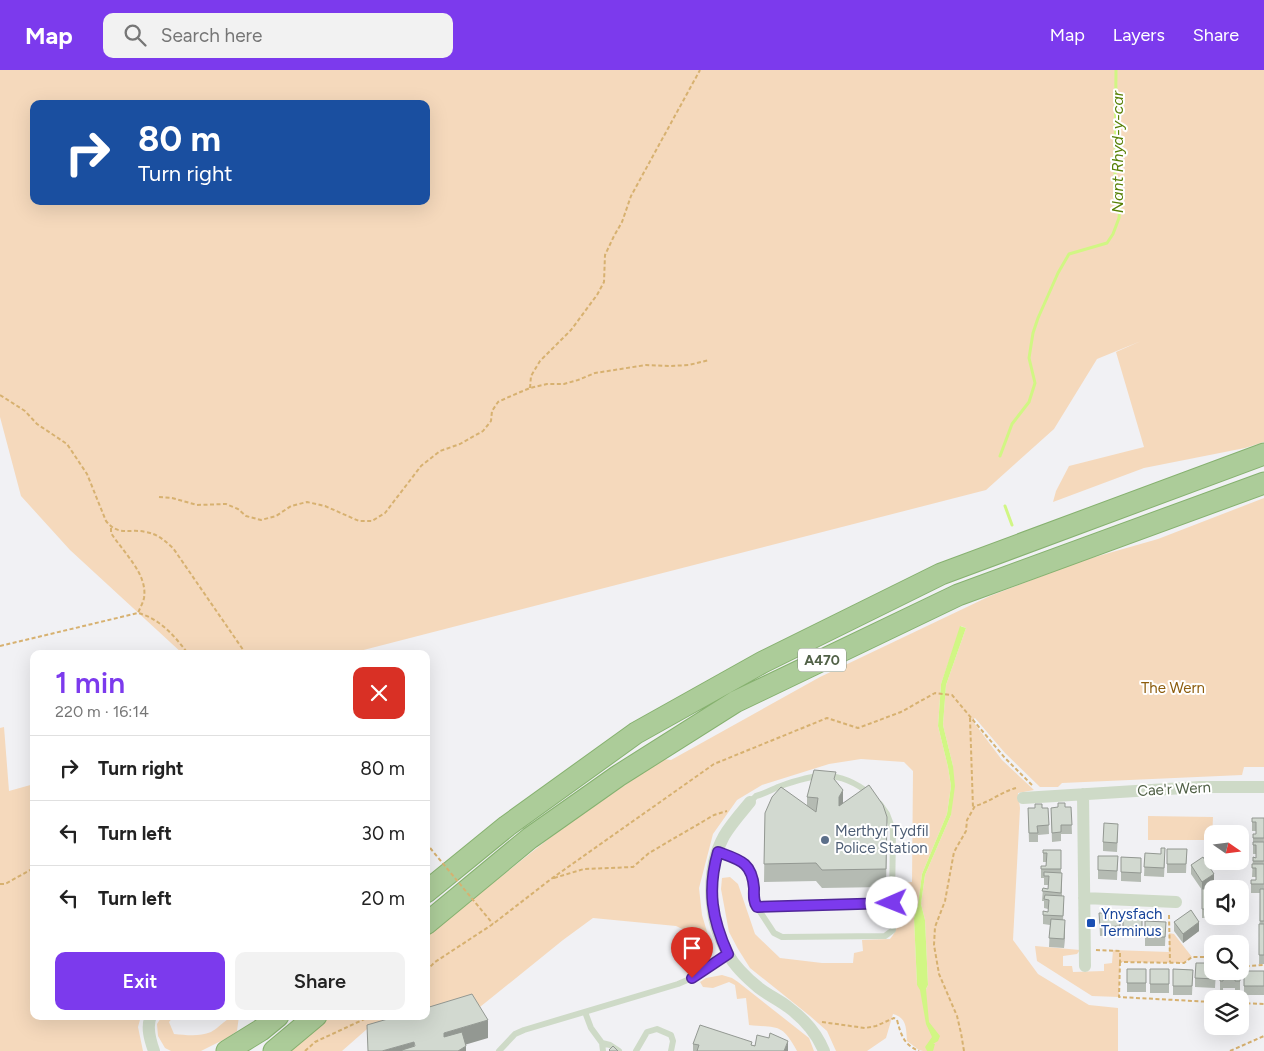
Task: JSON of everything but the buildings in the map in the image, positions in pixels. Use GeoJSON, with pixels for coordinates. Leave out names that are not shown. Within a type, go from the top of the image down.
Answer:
{"type":"FeatureCollection","features":[{"type":"Feature","properties":{"kind":"highway","name":"A470"},"geometry":{"type":"LineString","coordinates":[[430,889],[507,826],[636,733],[763,662],[941,574],[1264,454]]}},
{"type":"Feature","properties":{"kind":"highway","name":"A470"},"geometry":{"type":"LineString","coordinates":[[430,921],[530,838],[618,776],[735,702],[958,595],[1264,483]]}},
{"type":"Feature","properties":{"kind":"highway"},"geometry":{"type":"LineString","coordinates":[[227,1051],[261,1030],[273,1020]]}},
{"type":"Feature","properties":{"kind":"highway"},"geometry":{"type":"LineString","coordinates":[[274,1051],[311,1020]]}},
{"type":"Feature","properties":{"kind":"street","name":"Cae'r Wern"},"geometry":{"type":"LineString","coordinates":[[1023,791],[1083,794],[1264,787]]}},
{"type":"Feature","properties":{"kind":"street"},"geometry":{"type":"LineString","coordinates":[[1083,794],[1084,966]]}},
{"type":"Feature","properties":{"kind":"street"},"geometry":{"type":"LineString","coordinates":[[750,802],[724,837],[718,852],[712,881],[712,902],[719,935],[728,954],[738,968],[760,989],[790,1008],[808,1025],[824,1051]]}},
{"type":"Feature","properties":{"kind":"street"},"geometry":{"type":"LineString","coordinates":[[1084,898],[1172,902]]}},
{"type":"Feature","properties":{"kind":"street"},"geometry":{"type":"LineString","coordinates":[[149,1020],[149,1036],[154,1051]]}},
{"type":"Feature","properties":{"kind":"lane"},"geometry":{"type":"LineString","coordinates":[[718,852],[738,859],[748,865],[752,874],[754,902],[774,933],[782,938],[885,936],[893,930],[893,830],[887,814],[876,798],[856,783],[831,776],[810,776],[756,796],[750,802]]}},
{"type":"Feature","properties":{"kind":"lane"},"geometry":{"type":"LineString","coordinates":[[757,907],[892,903]]}},
{"type":"Feature","properties":{"kind":"lane"},"geometry":{"type":"LineString","coordinates":[[499,1051],[515,1034],[524,1030],[678,984],[692,978],[728,954]]}},
{"type":"Feature","properties":{"kind":"lane"},"geometry":{"type":"LineString","coordinates":[[585,1012],[591,1028],[602,1044],[603,1051]]}},
{"type":"Feature","properties":{"kind":"lane"},"geometry":{"type":"LineString","coordinates":[[636,1051],[647,1032],[657,1029],[671,1035],[673,1041],[671,1051]]}},
{"type":"Feature","properties":{"kind":"lane"},"geometry":{"type":"LineString","coordinates":[[602,1044],[610,1045],[619,1051]]}},
{"type":"Feature","properties":{"kind":"path"},"geometry":{"type":"LineString","coordinates":[[530,388],[532,376],[540,361],[571,330],[597,295],[604,282],[605,255],[622,222],[631,196],[700,70]]}},
{"type":"Feature","properties":{"kind":"path"},"geometry":{"type":"LineString","coordinates":[[159,498],[172,498],[197,505],[226,504],[238,509],[246,516],[261,520],[276,516],[291,506],[307,502],[325,506],[359,521],[372,521],[385,513],[421,466],[440,451],[460,444],[483,431],[491,421],[492,411],[498,402],[530,388],[547,384],[564,384],[595,373],[646,365],[670,366],[709,360]]}},
{"type":"Feature","properties":{"kind":"path"},"geometry":{"type":"LineString","coordinates":[[0,395],[25,411],[37,424],[66,444],[87,474],[106,521],[112,527],[120,531],[146,532],[160,536],[173,548],[243,650]]}},
{"type":"Feature","properties":{"kind":"path"},"geometry":{"type":"LineString","coordinates":[[112,527],[111,533],[143,582],[144,598],[138,613]]}},
{"type":"Feature","properties":{"kind":"path"},"geometry":{"type":"LineString","coordinates":[[0,646],[138,613],[146,614],[157,620],[185,650]]}},
{"type":"Feature","properties":{"kind":"path"},"geometry":{"type":"LineString","coordinates":[[430,967],[714,764],[827,718],[858,728],[901,712],[935,693],[952,695],[1005,758],[1038,790],[997,795],[987,802],[976,806],[967,820],[966,831],[954,852],[945,901],[935,927],[934,945],[939,974],[956,1016],[964,1051]]}},
{"type":"Feature","properties":{"kind":"path"},"geometry":{"type":"LineString","coordinates":[[970,717],[969,735],[973,810]]}},
{"type":"Feature","properties":{"kind":"path"},"geometry":{"type":"LineString","coordinates":[[552,879],[584,869],[633,866],[649,853],[714,816],[750,802]]}},
{"type":"Feature","properties":{"kind":"path"},"geometry":{"type":"LineString","coordinates":[[430,848],[492,924]]}},
{"type":"Feature","properties":{"kind":"path"},"geometry":{"type":"LineString","coordinates":[[0,884],[5,884],[30,870]]}},
{"type":"Feature","properties":{"kind":"path"},"geometry":{"type":"LineString","coordinates":[[1170,963],[1172,902]]}},
{"type":"Feature","properties":{"kind":"path"},"geometry":{"type":"LineString","coordinates":[[1084,949],[1120,951],[1119,997],[1204,1002]]}},
{"type":"Feature","properties":{"kind":"path"},"geometry":{"type":"LineString","coordinates":[[1120,962],[1184,963],[1192,957],[1204,957]]}},
{"type":"Feature","properties":{"kind":"path"},"geometry":{"type":"LineString","coordinates":[[1249,966],[1264,965]]}},
{"type":"Feature","properties":{"kind":"path"},"geometry":{"type":"LineString","coordinates":[[1249,1003],[1264,1004]]}},
{"type":"Feature","properties":{"kind":"path"},"geometry":{"type":"LineString","coordinates":[[808,1025],[817,1021],[865,1028],[894,1018],[898,1020],[902,1037],[907,1044],[919,1051]]}},
{"type":"Feature","properties":{"kind":"path"},"geometry":{"type":"LineString","coordinates":[[305,1051],[315,1042],[362,1020]]}},
{"type":"Feature","properties":{"kind":"path"},"geometry":{"type":"LineString","coordinates":[[1230,1051],[1264,1036]]}},
{"type":"Feature","properties":{"kind":"green space"},"geometry":{"type":"Polygon","coordinates":[[[0,70],[1264,70],[1264,442],[1245,448],[1144,468],[1053,502],[1056,491],[1069,466],[1144,447],[1116,352],[1141,341],[1097,359],[1054,429],[986,490],[364,650],[179,650],[70,550],[21,496],[0,417],[0,70]]]}},
{"type":"Feature","properties":{"kind":"green space","name":"The Wern"},"geometry":{"type":"Polygon","coordinates":[[[1264,498],[1264,767],[1244,767],[1242,775],[1062,783],[1058,787],[1040,787],[1005,753],[975,718],[972,720],[1002,760],[1034,790],[1018,793],[1020,808],[1013,940],[1038,974],[1089,1005],[1118,1008],[1118,1051],[923,1051],[907,1041],[906,1028],[903,1021],[893,1014],[886,1038],[867,1051],[836,1051],[827,1031],[750,968],[729,932],[721,889],[722,878],[730,877],[738,884],[755,934],[780,958],[822,963],[853,963],[854,953],[863,951],[862,940],[890,939],[894,933],[899,920],[899,883],[912,882],[913,771],[904,762],[861,759],[829,764],[762,785],[737,800],[713,834],[699,888],[702,915],[710,942],[707,954],[699,964],[688,969],[686,960],[694,947],[693,934],[676,926],[593,918],[475,1011],[430,1018],[430,933],[561,829],[663,759],[671,760],[820,677],[990,596],[1081,561],[1158,539],[1264,498]],[[961,626],[941,684],[938,726],[951,786],[947,814],[922,874],[918,905],[914,918],[917,985],[926,989],[928,985],[925,920],[921,904],[925,875],[951,815],[953,766],[943,725],[946,685],[966,628],[961,626]]]}},
{"type":"Feature","properties":{"kind":"green space"},"geometry":{"type":"Polygon","coordinates":[[[4,727],[9,791],[30,785],[30,1020],[140,1020],[138,1027],[143,1051],[0,1051],[0,728],[4,727]]]}},
{"type":"Feature","properties":{"kind":"green space"},"geometry":{"type":"Polygon","coordinates":[[[1148,816],[1213,817],[1213,825],[1204,825],[1204,840],[1148,840],[1148,816]]]}},
{"type":"Feature","properties":{"kind":"green space"},"geometry":{"type":"Polygon","coordinates":[[[1169,933],[1174,934],[1192,957],[1184,963],[1120,962],[1119,997],[1092,996],[1037,961],[1035,946],[1080,950],[1077,954],[1063,956],[1063,966],[1072,966],[1073,972],[1104,971],[1104,964],[1112,963],[1113,950],[1169,952],[1169,933]]]}},
{"type":"Feature","properties":{"kind":"green space"},"geometry":{"type":"Polygon","coordinates":[[[722,975],[738,982],[809,1038],[814,1051],[797,1051],[783,1031],[773,1027],[749,1025],[746,998],[737,999],[735,985],[729,982],[713,988],[703,987],[700,982],[706,978],[722,975]]]}},
{"type":"Feature","properties":{"kind":"green space"},"geometry":{"type":"Polygon","coordinates":[[[160,1020],[171,1020],[169,1022],[174,1034],[202,1035],[215,1030],[226,1020],[238,1020],[237,1031],[201,1051],[171,1051],[165,1048],[158,1036],[157,1024],[160,1020]]]}},
{"type":"Feature","properties":{"kind":"green space"},"geometry":{"type":"Polygon","coordinates":[[[325,1020],[421,1020],[367,1029],[342,1051],[289,1051],[325,1020]]]}},
{"type":"Feature","properties":{"kind":"shaded area"},"geometry":{"type":"Polygon","coordinates":[[[960,626],[966,628],[946,685],[943,725],[953,766],[955,786],[951,815],[925,875],[921,904],[925,920],[928,985],[926,989],[929,1022],[940,1036],[938,1041],[933,1044],[935,1044],[933,1051],[927,1051],[925,1047],[932,1037],[926,1024],[920,990],[917,985],[914,918],[918,905],[922,874],[947,814],[951,786],[938,726],[941,684],[960,626]]]}},
{"type":"Feature","properties":{"kind":"waterway","name":"Nant Rhyd-y-car"},"geometry":{"type":"LineString","coordinates":[[1000,456],[1012,424],[1029,402],[1035,383],[1029,358],[1033,333],[1058,273],[1069,254],[1107,243],[1113,234],[1119,218],[1120,205],[1115,183],[1116,70]]}},
{"type":"Feature","properties":{"kind":"waterway","name":"Nant Rhyd-y-car"},"geometry":{"type":"LineString","coordinates":[[1005,506],[1012,525]]}},
{"type":"Feature","properties":{"kind":"place","name":"Merthyr Tydfil Police Station"},"geometry":{"type":"Point","coordinates":[825,840]}},
{"type":"Feature","properties":{"kind":"place","name":"Ynysfach Terminus"},"geometry":{"type":"Point","coordinates":[1091,923]}},
{"type":"Feature","properties":{"kind":"route"},"geometry":{"type":"LineString","coordinates":[[692,978],[728,954],[719,935],[712,902],[712,881],[718,852],[738,859],[748,865],[752,874],[754,902],[757,907],[892,903]]}}]}
